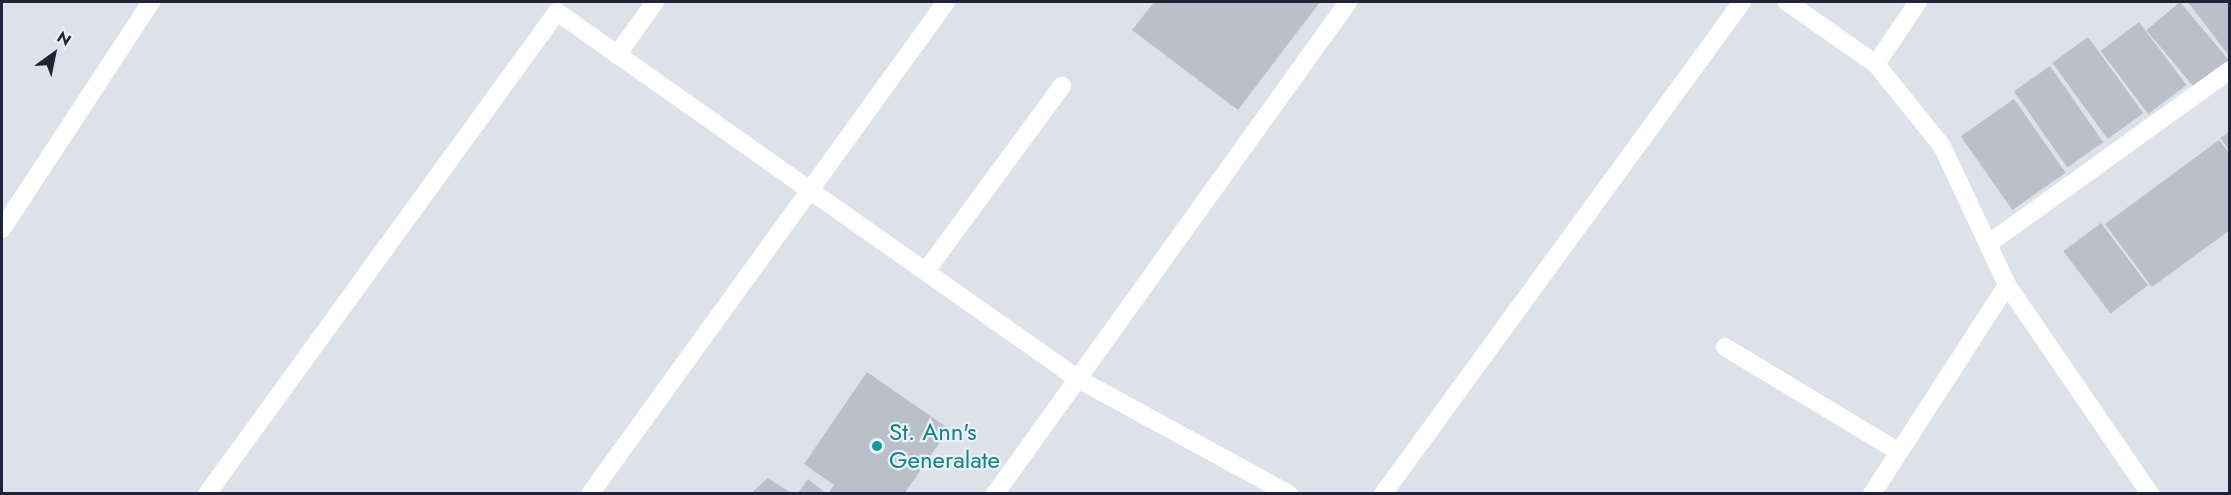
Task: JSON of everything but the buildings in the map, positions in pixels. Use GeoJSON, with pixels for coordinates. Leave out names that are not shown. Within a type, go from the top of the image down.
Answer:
{"type":"FeatureCollection","features":[{"type":"Feature","properties":{"kind":"street"},"geometry":{"type":"LineString","coordinates":[[2,229],[151,2]]}},
{"type":"Feature","properties":{"kind":"street"},"geometry":{"type":"LineString","coordinates":[[617,55],[654,2]]}},
{"type":"Feature","properties":{"kind":"street"},"geometry":{"type":"LineString","coordinates":[[590,494],[946,2]]}},
{"type":"Feature","properties":{"kind":"street"},"geometry":{"type":"LineString","coordinates":[[995,494],[1348,2]]}},
{"type":"Feature","properties":{"kind":"street"},"geometry":{"type":"LineString","coordinates":[[1383,494],[1742,2]]}},
{"type":"Feature","properties":{"kind":"street"},"geometry":{"type":"LineString","coordinates":[[1787,2],[1876,64],[1942,146],[2007,285],[2150,494]]}},
{"type":"Feature","properties":{"kind":"street"},"geometry":{"type":"LineString","coordinates":[[1876,64],[1918,2]]}},
{"type":"Feature","properties":{"kind":"street"},"geometry":{"type":"LineString","coordinates":[[207,494],[557,12],[1078,379],[1289,494]]}},
{"type":"Feature","properties":{"kind":"street"},"geometry":{"type":"LineString","coordinates":[[1988,244],[2229,70]]}},
{"type":"Feature","properties":{"kind":"street"},"geometry":{"type":"LineString","coordinates":[[926,271],[1062,86]]}},
{"type":"Feature","properties":{"kind":"street"},"geometry":{"type":"LineString","coordinates":[[1872,494],[2007,285]]}},
{"type":"Feature","properties":{"kind":"street"},"geometry":{"type":"LineString","coordinates":[[1725,347],[1899,453]]}},
{"type":"Feature","properties":{"kind":"place","name":"St. Ann's Generalate"},"geometry":{"type":"Point","coordinates":[877,446]}}]}
